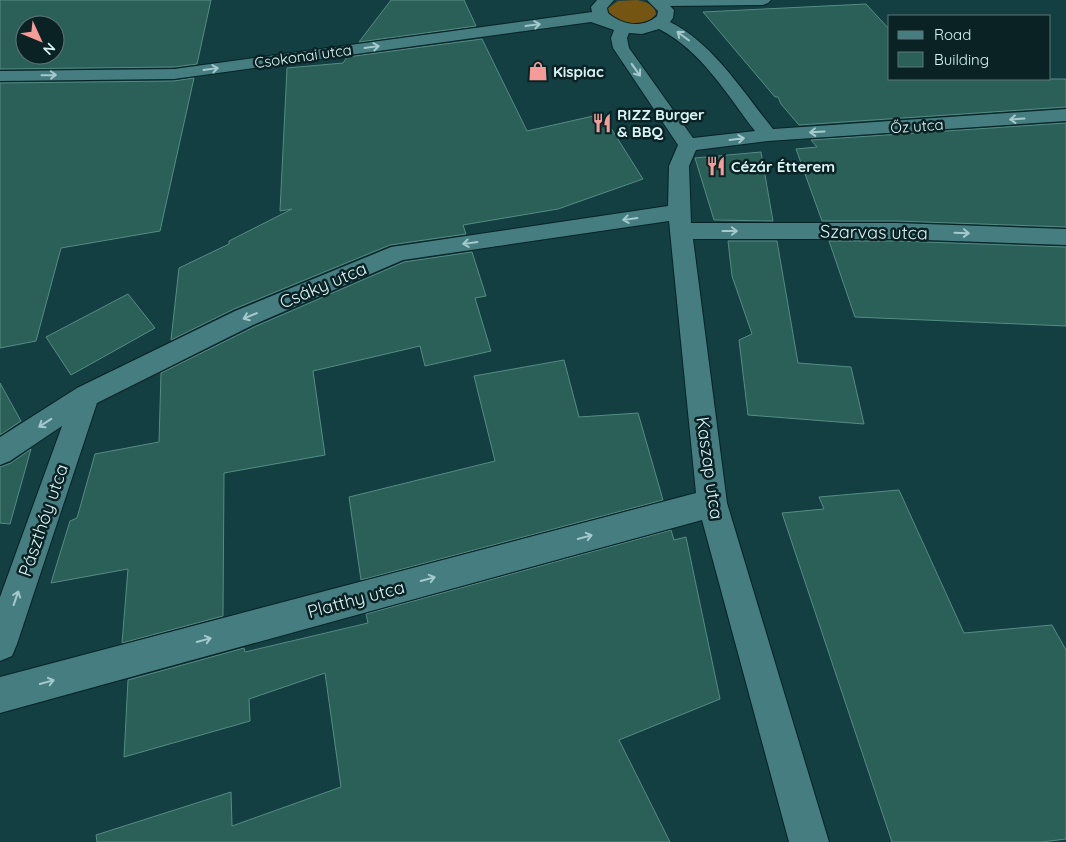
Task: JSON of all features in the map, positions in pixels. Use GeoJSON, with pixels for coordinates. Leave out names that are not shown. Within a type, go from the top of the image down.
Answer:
{"type":"FeatureCollection","features":[{"type":"Feature","properties":{"kind":"street"},"geometry":{"type":"LineString","coordinates":[[604,20],[598,11],[599,7],[606,0]]}},
{"type":"Feature","properties":{"kind":"street"},"geometry":{"type":"LineString","coordinates":[[656,0],[763,0]]}},
{"type":"Feature","properties":{"kind":"street"},"geometry":{"type":"LineString","coordinates":[[656,0],[663,5],[663,19],[699,49],[768,135]]}},
{"type":"Feature","properties":{"kind":"street"},"geometry":{"type":"LineString","coordinates":[[735,1],[663,19],[644,28],[623,27],[618,38],[621,48],[688,145],[768,135]]}},
{"type":"Feature","properties":{"kind":"street","name":"Csokonai utca"},"geometry":{"type":"LineString","coordinates":[[0,76],[174,74],[583,18],[604,20],[623,27]]}},
{"type":"Feature","properties":{"kind":"street","name":"Őz utca"},"geometry":{"type":"LineString","coordinates":[[768,135],[1066,116]]}},
{"type":"Feature","properties":{"kind":"street","name":"Kaszap utca"},"geometry":{"type":"LineString","coordinates":[[688,145],[679,166],[680,222],[712,503],[809,842]]}},
{"type":"Feature","properties":{"kind":"street","name":"Szarvas utca"},"geometry":{"type":"LineString","coordinates":[[680,222],[1066,237]]}},
{"type":"Feature","properties":{"kind":"street","name":"Csáky utca"},"geometry":{"type":"LineString","coordinates":[[0,452],[86,396],[244,318],[399,253],[680,222]]}},
{"type":"Feature","properties":{"kind":"street","name":"Pászthóy utca"},"geometry":{"type":"LineString","coordinates":[[0,644],[86,396]]}},
{"type":"Feature","properties":{"kind":"street","name":"Platthy utca"},"geometry":{"type":"LineString","coordinates":[[0,695],[712,503]]}},
{"type":"Feature","properties":{"kind":"shaded area"},"geometry":{"type":"Polygon","coordinates":[[[637,0],[652,6],[656,14],[646,21],[633,23],[620,20],[609,13],[608,8],[618,1],[637,0]]]}},
{"type":"Feature","properties":{"kind":"building"},"geometry":{"type":"Polygon","coordinates":[[[0,0],[211,0],[197,64],[174,67],[0,69],[0,0]]]}},
{"type":"Feature","properties":{"kind":"building"},"geometry":{"type":"Polygon","coordinates":[[[391,0],[464,0],[476,26],[359,42],[391,0]]]}},
{"type":"Feature","properties":{"kind":"building"},"geometry":{"type":"Polygon","coordinates":[[[866,4],[888,28],[888,80],[1066,79],[1066,107],[799,125],[781,104],[778,97],[775,97],[703,12],[866,4]]]}},
{"type":"Feature","properties":{"kind":"building"},"geometry":{"type":"Polygon","coordinates":[[[482,39],[527,131],[602,114],[643,179],[558,209],[463,225],[466,234],[390,245],[234,309],[171,340],[179,268],[229,244],[229,241],[292,209],[280,211],[287,68],[343,63],[347,57],[482,39]]]}},
{"type":"Feature","properties":{"kind":"building"},"geometry":{"type":"Polygon","coordinates":[[[194,78],[160,231],[61,248],[36,341],[0,348],[0,83],[174,81],[194,78]]]}},
{"type":"Feature","properties":{"kind":"building"},"geometry":{"type":"Polygon","coordinates":[[[1066,123],[1066,227],[896,221],[822,221],[796,149],[817,147],[811,140],[1066,123]]]}},
{"type":"Feature","properties":{"kind":"building"},"geometry":{"type":"Polygon","coordinates":[[[761,152],[773,221],[714,220],[695,158],[761,152]]]}},
{"type":"Feature","properties":{"kind":"building"},"geometry":{"type":"Polygon","coordinates":[[[728,241],[777,241],[798,363],[851,367],[864,424],[748,415],[739,340],[752,334],[732,276],[728,241]]]}},
{"type":"Feature","properties":{"kind":"building"},"geometry":{"type":"Polygon","coordinates":[[[829,241],[896,241],[1066,247],[1066,326],[855,317],[829,241]]]}},
{"type":"Feature","properties":{"kind":"building"},"geometry":{"type":"Polygon","coordinates":[[[472,252],[486,296],[475,298],[491,351],[425,366],[420,346],[313,371],[325,455],[224,473],[223,616],[122,643],[128,569],[51,583],[70,521],[77,518],[95,454],[159,442],[161,373],[254,327],[404,262],[472,252]]]}},
{"type":"Feature","properties":{"kind":"building"},"geometry":{"type":"Polygon","coordinates":[[[128,294],[155,328],[71,375],[46,337],[128,294]]]}},
{"type":"Feature","properties":{"kind":"building"},"geometry":{"type":"Polygon","coordinates":[[[564,360],[579,417],[638,413],[663,500],[361,580],[349,497],[495,461],[474,376],[564,360]]]}},
{"type":"Feature","properties":{"kind":"building"},"geometry":{"type":"Polygon","coordinates":[[[0,383],[21,421],[0,435],[0,383]]]}},
{"type":"Feature","properties":{"kind":"building"},"geometry":{"type":"Polygon","coordinates":[[[31,449],[10,524],[0,523],[0,467],[11,463],[31,449]]]}},
{"type":"Feature","properties":{"kind":"building"},"geometry":{"type":"Polygon","coordinates":[[[899,490],[964,633],[1052,625],[1066,650],[1066,839],[1042,842],[892,842],[782,513],[824,509],[819,497],[899,490]]]}},
{"type":"Feature","properties":{"kind":"building"},"geometry":{"type":"Polygon","coordinates":[[[671,530],[674,540],[686,537],[720,699],[619,740],[670,842],[97,842],[96,835],[231,792],[232,826],[341,787],[325,673],[249,699],[250,721],[124,757],[128,680],[244,648],[245,652],[368,623],[366,614],[671,530]]]}},
{"type":"Feature","properties":{"kind":"place","name":"Kispiac"},"geometry":{"type":"Point","coordinates":[538,71]}},
{"type":"Feature","properties":{"kind":"place","name":"RIZZ Burger & BBQ"},"geometry":{"type":"Point","coordinates":[602,123]}},
{"type":"Feature","properties":{"kind":"place","name":"Cézár Étterem"},"geometry":{"type":"Point","coordinates":[716,166]}}]}
